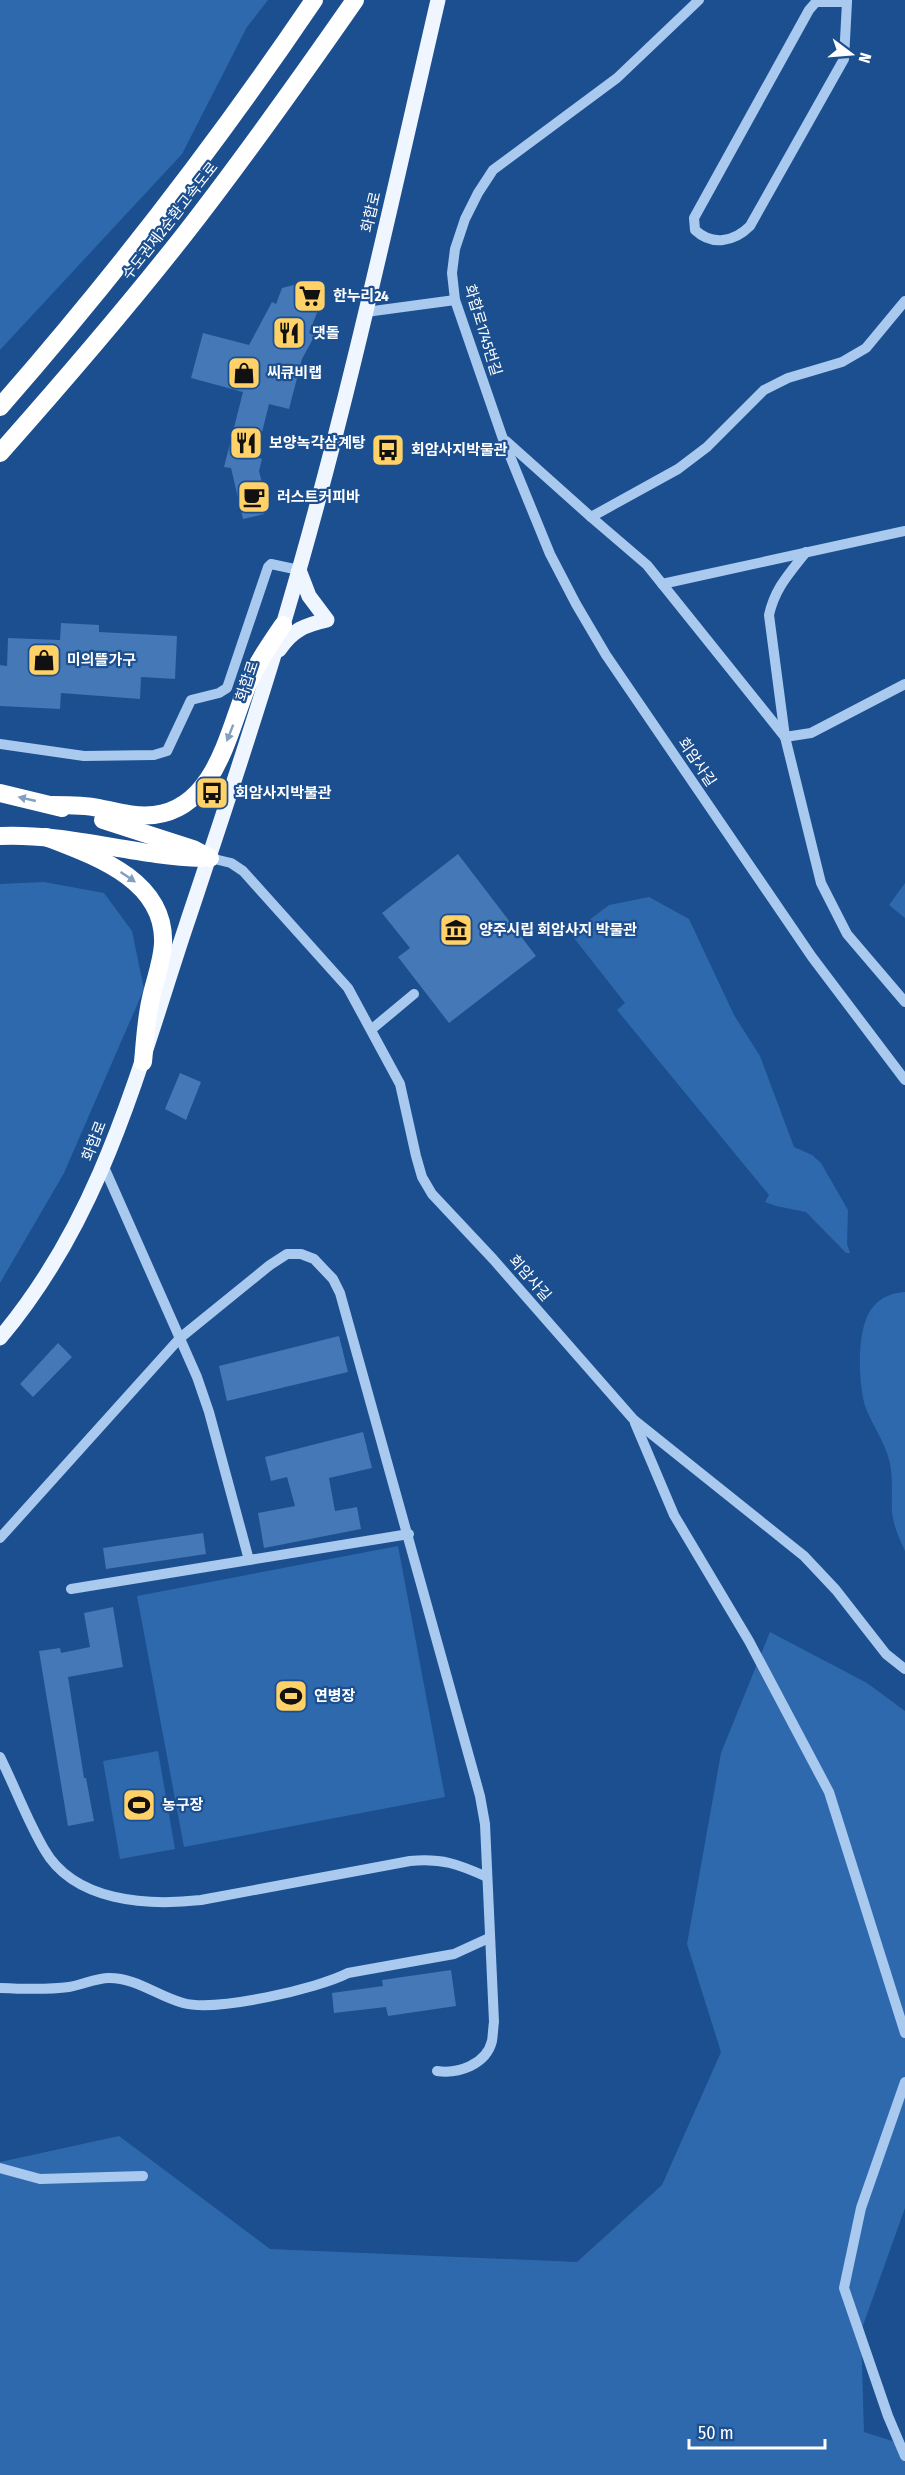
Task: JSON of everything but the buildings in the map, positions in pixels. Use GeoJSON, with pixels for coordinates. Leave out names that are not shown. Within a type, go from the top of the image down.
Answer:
{"type":"FeatureCollection","features":[{"type":"Feature","properties":{"kind":"highway","name":"수도권제2순환고속도로"},"geometry":{"type":"LineString","coordinates":[[0,407],[129,254],[261,79],[314,0]]}},
{"type":"Feature","properties":{"kind":"highway","name":"수도권제2순환고속도로"},"geometry":{"type":"LineString","coordinates":[[0,453],[77,366],[183,236],[273,117],[356,0]]}},
{"type":"Feature","properties":{"kind":"highway"},"geometry":{"type":"LineString","coordinates":[[53,805],[85,806],[139,816],[168,812],[190,800],[208,777],[218,759],[253,674],[283,625]]}},
{"type":"Feature","properties":{"kind":"highway"},"geometry":{"type":"LineString","coordinates":[[0,793],[53,805],[167,840],[210,858]]}},
{"type":"Feature","properties":{"kind":"highway"},"geometry":{"type":"LineString","coordinates":[[0,836],[46,837],[178,857],[210,858]]}},
{"type":"Feature","properties":{"kind":"highway"},"geometry":{"type":"LineString","coordinates":[[46,837],[114,867],[136,882],[148,894],[157,910],[161,920],[163,945],[149,1004],[144,1062]]}},
{"type":"Feature","properties":{"kind":"main road","name":"화합로"},"geometry":{"type":"LineString","coordinates":[[0,1338],[25,1308],[73,1231],[104,1167],[144,1062],[272,663],[299,570],[366,312],[438,0]]}},
{"type":"Feature","properties":{"kind":"main road"},"geometry":{"type":"LineString","coordinates":[[272,663],[285,641],[295,631],[327,620],[309,596],[299,570]]}},
{"type":"Feature","properties":{"kind":"lane","name":"화합로1745번길"},"geometry":{"type":"LineString","coordinates":[[699,0],[617,78],[493,170],[469,210],[455,249],[452,273],[455,300],[503,439],[647,565],[785,737]]}},
{"type":"Feature","properties":{"kind":"lane"},"geometry":{"type":"LineString","coordinates":[[847,1],[844,59],[750,226],[725,241],[699,234],[695,230],[694,218],[808,10],[816,2],[847,1]]}},
{"type":"Feature","properties":{"kind":"lane"},"geometry":{"type":"LineString","coordinates":[[366,312],[455,300]]}},
{"type":"Feature","properties":{"kind":"lane"},"geometry":{"type":"LineString","coordinates":[[591,517],[678,470],[707,447],[764,390],[788,378],[842,362],[860,352],[873,340],[905,301]]}},
{"type":"Feature","properties":{"kind":"lane","name":"회암사길"},"geometry":{"type":"LineString","coordinates":[[503,439],[550,554],[606,655],[812,957],[905,1080]]}},
{"type":"Feature","properties":{"kind":"lane"},"geometry":{"type":"LineString","coordinates":[[662,584],[905,531]]}},
{"type":"Feature","properties":{"kind":"lane"},"geometry":{"type":"LineString","coordinates":[[806,552],[773,597],[769,615],[785,737],[821,883],[847,934],[905,1002]]}},
{"type":"Feature","properties":{"kind":"lane"},"geometry":{"type":"LineString","coordinates":[[0,744],[91,756],[154,755],[167,751],[191,700],[219,693],[227,688],[268,567],[276,564],[299,570]]}},
{"type":"Feature","properties":{"kind":"lane"},"geometry":{"type":"LineString","coordinates":[[785,737],[811,733],[905,684]]}},
{"type":"Feature","properties":{"kind":"lane","name":"회암사길"},"geometry":{"type":"LineString","coordinates":[[210,858],[231,863],[243,871],[348,988],[400,1084],[422,1177],[432,1194],[493,1259],[634,1420],[804,1556],[836,1590],[886,1654],[905,1669]]}},
{"type":"Feature","properties":{"kind":"lane"},"geometry":{"type":"LineString","coordinates":[[372,1029],[414,994]]}},
{"type":"Feature","properties":{"kind":"lane"},"geometry":{"type":"LineString","coordinates":[[104,1167],[180,1338],[210,1412],[249,1560]]}},
{"type":"Feature","properties":{"kind":"lane"},"geometry":{"type":"LineString","coordinates":[[0,1539],[180,1338],[287,1254],[301,1254],[314,1259],[333,1279],[340,1293],[409,1534],[480,1796],[485,1824],[494,2022],[492,2042],[486,2054],[476,2062],[460,2070],[437,2071]]}},
{"type":"Feature","properties":{"kind":"lane"},"geometry":{"type":"LineString","coordinates":[[634,1420],[674,1515],[749,1641],[829,1792],[905,2033]]}},
{"type":"Feature","properties":{"kind":"lane"},"geometry":{"type":"LineString","coordinates":[[71,1589],[409,1534]]}},
{"type":"Feature","properties":{"kind":"lane"},"geometry":{"type":"LineString","coordinates":[[0,1757],[44,1850],[57,1866],[95,1891],[127,1901],[201,1900],[410,1861],[433,1859],[459,1864],[487,1877]]}},
{"type":"Feature","properties":{"kind":"lane"},"geometry":{"type":"LineString","coordinates":[[0,1988],[69,1987],[107,1978],[127,1979],[182,2003],[200,2007],[212,2006],[272,1996],[334,1980],[348,1972],[454,1954],[489,1938]]}},
{"type":"Feature","properties":{"kind":"lane"},"geometry":{"type":"LineString","coordinates":[[905,2082],[861,2208],[844,2288],[888,2416],[905,2456]]}},
{"type":"Feature","properties":{"kind":"lane"},"geometry":{"type":"LineString","coordinates":[[0,2168],[40,2179],[143,2176]]}},
{"type":"Feature","properties":{"kind":"shaded area"},"geometry":{"type":"Polygon","coordinates":[[[0,0],[268,0],[247,27],[182,154],[0,350],[0,0]]]}},
{"type":"Feature","properties":{"kind":"shaded area"},"geometry":{"type":"Polygon","coordinates":[[[44,882],[104,893],[132,931],[144,989],[64,1173],[0,1283],[0,884],[44,882]]]}},
{"type":"Feature","properties":{"kind":"shaded area"},"geometry":{"type":"Polygon","coordinates":[[[905,883],[905,918],[889,905],[905,883]]]}},
{"type":"Feature","properties":{"kind":"shaded area"},"geometry":{"type":"Polygon","coordinates":[[[649,897],[689,919],[734,1015],[760,1056],[794,1147],[812,1155],[821,1163],[848,1210],[847,1244],[850,1253],[846,1253],[806,1212],[765,1202],[769,1195],[617,1010],[625,1003],[574,938],[575,931],[609,905],[649,897]]]}},
{"type":"Feature","properties":{"kind":"shaded area"},"geometry":{"type":"Polygon","coordinates":[[[905,1292],[905,1551],[893,1516],[890,1463],[865,1406],[860,1355],[864,1327],[873,1307],[883,1298],[905,1292]]]}},
{"type":"Feature","properties":{"kind":"shaded area","name":"연병장"},"geometry":{"type":"Polygon","coordinates":[[[398,1546],[445,1797],[184,1847],[137,1596],[398,1546]]]}},
{"type":"Feature","properties":{"kind":"shaded area"},"geometry":{"type":"Polygon","coordinates":[[[770,1632],[867,1683],[905,1711],[905,2208],[861,2331],[864,2432],[905,2445],[905,2475],[0,2475],[0,2162],[119,2136],[270,2249],[577,2262],[662,2185],[721,2052],[687,1944],[721,1753],[770,1632]]]}},
{"type":"Feature","properties":{"kind":"shaded area","name":"농구장"},"geometry":{"type":"Polygon","coordinates":[[[158,1751],[175,1849],[120,1859],[103,1761],[158,1751]]]}},
{"type":"Feature","properties":{"kind":"place","name":"한누리24"},"geometry":{"type":"Point","coordinates":[310,296]}},
{"type":"Feature","properties":{"kind":"place","name":"댓돌"},"geometry":{"type":"Point","coordinates":[289,333]}},
{"type":"Feature","properties":{"kind":"place","name":"씨큐비랩"},"geometry":{"type":"Point","coordinates":[244,373]}},
{"type":"Feature","properties":{"kind":"place","name":"보양녹각삼계탕"},"geometry":{"type":"Point","coordinates":[246,443]}},
{"type":"Feature","properties":{"kind":"place","name":"회암사지박물관"},"geometry":{"type":"Point","coordinates":[388,450]}},
{"type":"Feature","properties":{"kind":"place","name":"러스트커피바"},"geometry":{"type":"Point","coordinates":[254,497]}},
{"type":"Feature","properties":{"kind":"place","name":"미의뜰가구"},"geometry":{"type":"Point","coordinates":[44,660]}},
{"type":"Feature","properties":{"kind":"place","name":"회암사지박불관"},"geometry":{"type":"Point","coordinates":[212,793]}},
{"type":"Feature","properties":{"kind":"place","name":"양주시립 회암사지 박물관"},"geometry":{"type":"Point","coordinates":[456,930]}},
{"type":"Feature","properties":{"kind":"place","name":"연병장"},"geometry":{"type":"Point","coordinates":[291,1696]}},
{"type":"Feature","properties":{"kind":"place","name":"농구장"},"geometry":{"type":"Point","coordinates":[139,1805]}}]}
